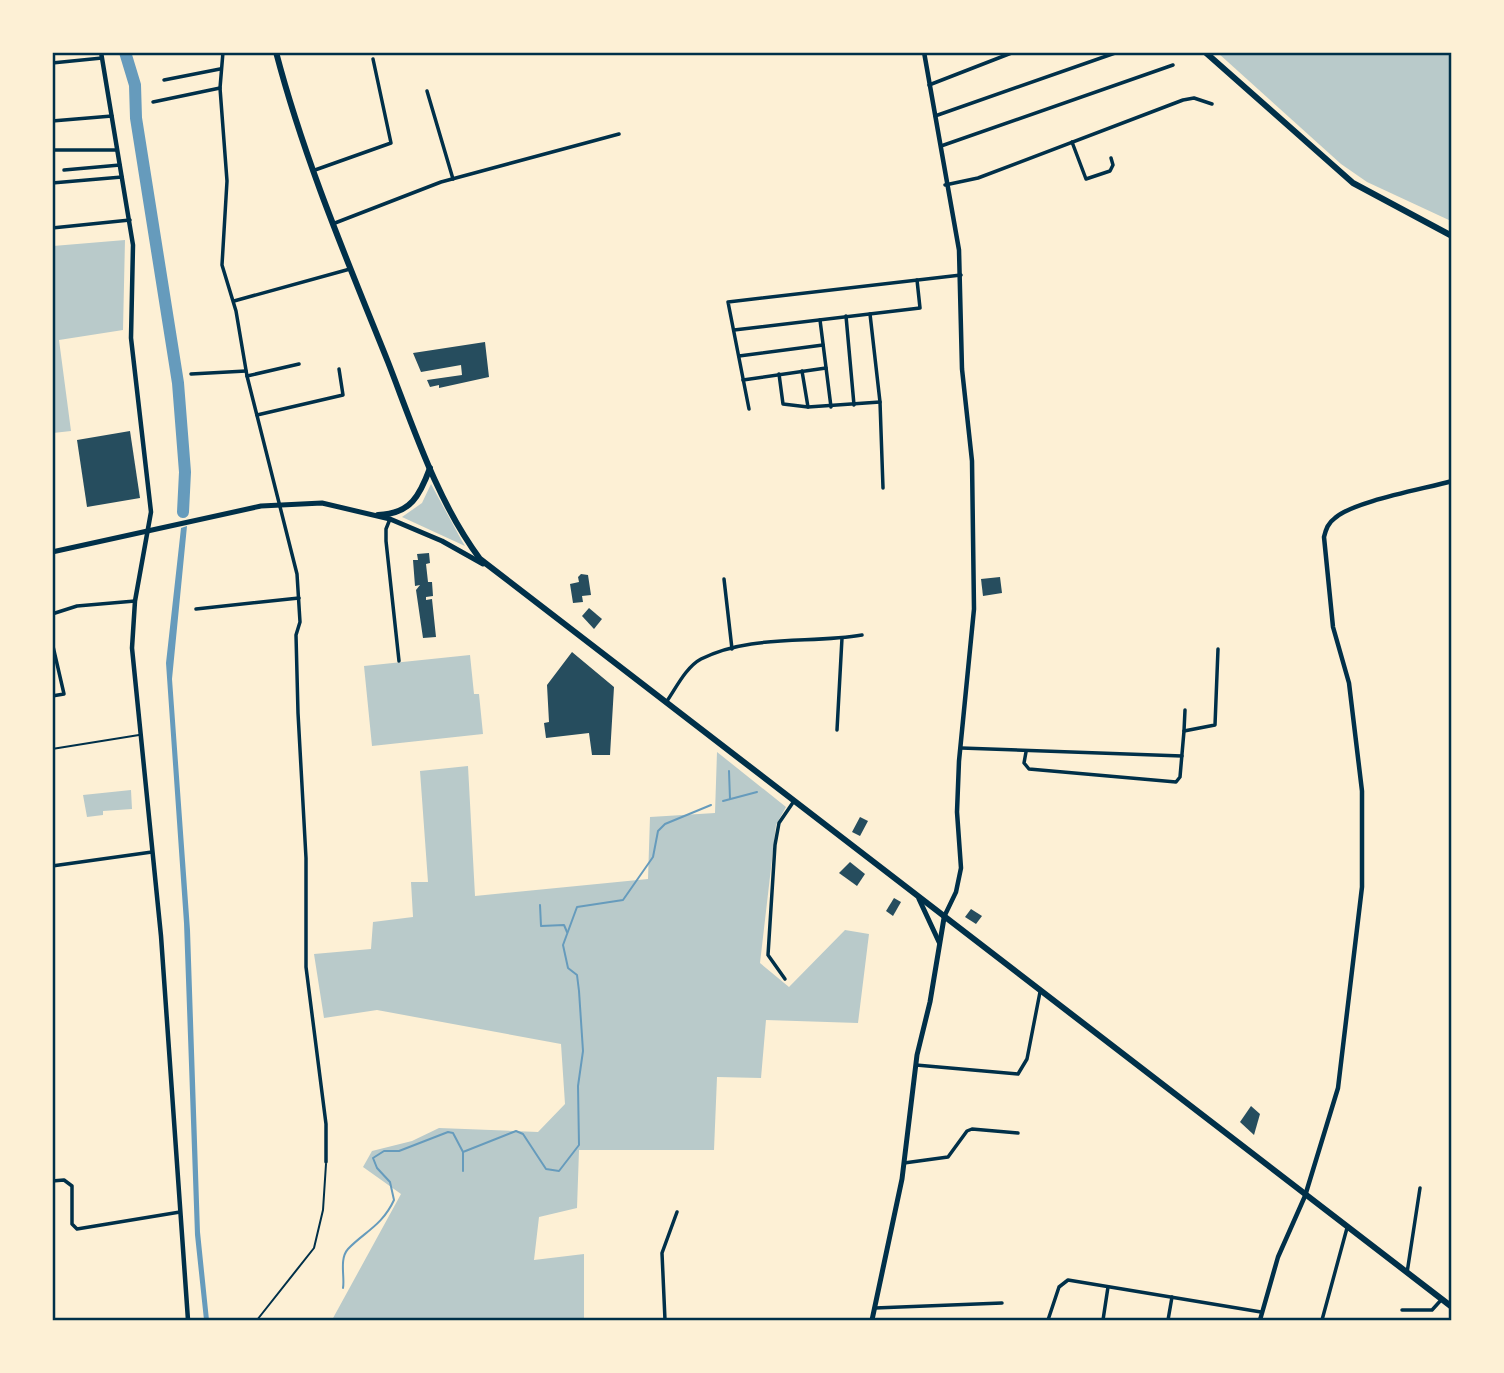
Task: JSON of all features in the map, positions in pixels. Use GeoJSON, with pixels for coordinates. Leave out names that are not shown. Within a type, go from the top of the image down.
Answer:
{"type":"FeatureCollection","features":[{"type":"Feature","properties":{"kind":"main road"},"geometry":{"type":"LineString","coordinates":[[276,52],[332,224],[430,468],[466,539],[488,567]]}},
{"type":"Feature","properties":{"kind":"main road"},"geometry":{"type":"LineString","coordinates":[[1205,52],[1353,183],[1451,236]]}},
{"type":"Feature","properties":{"kind":"main road"},"geometry":{"type":"LineString","coordinates":[[379,515],[390,514],[413,504],[422,491],[430,468]]}},
{"type":"Feature","properties":{"kind":"main road"},"geometry":{"type":"LineString","coordinates":[[52,552],[148,529],[280,504],[322,503],[379,515],[442,541],[488,567],[1451,1307]]}},
{"type":"Feature","properties":{"kind":"main road"},"geometry":{"type":"LineString","coordinates":[[919,899],[932,923],[940,948]]}},
{"type":"Feature","properties":{"kind":"main road"},"geometry":{"type":"LineString","coordinates":[[872,1321],[904,1163],[916,1065],[944,918]]}},
{"type":"Feature","properties":{"kind":"street"},"geometry":{"type":"LineString","coordinates":[[223,52],[220,88],[227,181],[222,265],[234,301],[247,373],[295,559],[299,598],[300,622],[296,635],[306,858],[306,967],[326,1124],[326,1162]]}},
{"type":"Feature","properties":{"kind":"street"},"geometry":{"type":"LineString","coordinates":[[924,52],[961,275],[962,369],[972,461],[974,609],[957,812],[959,882],[944,918]]}},
{"type":"Feature","properties":{"kind":"street"},"geometry":{"type":"LineString","coordinates":[[929,85],[1014,52]]}},
{"type":"Feature","properties":{"kind":"street"},"geometry":{"type":"LineString","coordinates":[[934,116],[1118,52]]}},
{"type":"Feature","properties":{"kind":"street"},"geometry":{"type":"LineString","coordinates":[[52,63],[101,55],[133,244],[131,338],[151,512],[135,601],[132,648],[152,852],[188,1321]]}},
{"type":"Feature","properties":{"kind":"street"},"geometry":{"type":"LineString","coordinates":[[313,171],[391,143],[373,59]]}},
{"type":"Feature","properties":{"kind":"street"},"geometry":{"type":"LineString","coordinates":[[939,147],[1172,65]]}},
{"type":"Feature","properties":{"kind":"street"},"geometry":{"type":"LineString","coordinates":[[163,80],[220,69]]}},
{"type":"Feature","properties":{"kind":"street"},"geometry":{"type":"LineString","coordinates":[[153,102],[220,88]]}},
{"type":"Feature","properties":{"kind":"street"},"geometry":{"type":"LineString","coordinates":[[427,91],[453,180]]}},
{"type":"Feature","properties":{"kind":"street"},"geometry":{"type":"LineString","coordinates":[[945,185],[978,178],[1183,100],[1204,99],[1212,104]]}},
{"type":"Feature","properties":{"kind":"street"},"geometry":{"type":"LineString","coordinates":[[52,121],[112,116]]}},
{"type":"Feature","properties":{"kind":"street"},"geometry":{"type":"LineString","coordinates":[[332,224],[441,182],[618,134]]}},
{"type":"Feature","properties":{"kind":"street"},"geometry":{"type":"LineString","coordinates":[[1072,142],[1086,179],[1110,171],[1113,165],[1111,158]]}},
{"type":"Feature","properties":{"kind":"street"},"geometry":{"type":"LineString","coordinates":[[52,150],[118,150]]}},
{"type":"Feature","properties":{"kind":"street"},"geometry":{"type":"LineString","coordinates":[[64,170],[120,164]]}},
{"type":"Feature","properties":{"kind":"street"},"geometry":{"type":"LineString","coordinates":[[52,183],[122,177]]}},
{"type":"Feature","properties":{"kind":"street"},"geometry":{"type":"LineString","coordinates":[[52,228],[130,220]]}},
{"type":"Feature","properties":{"kind":"street"},"geometry":{"type":"LineString","coordinates":[[234,301],[351,269]]}},
{"type":"Feature","properties":{"kind":"street"},"geometry":{"type":"LineString","coordinates":[[749,409],[728,302],[961,275]]}},
{"type":"Feature","properties":{"kind":"street"},"geometry":{"type":"LineString","coordinates":[[734,330],[920,308],[917,280]]}},
{"type":"Feature","properties":{"kind":"street"},"geometry":{"type":"LineString","coordinates":[[870,314],[880,402],[883,488]]}},
{"type":"Feature","properties":{"kind":"street"},"geometry":{"type":"LineString","coordinates":[[846,317],[854,405]]}},
{"type":"Feature","properties":{"kind":"street"},"geometry":{"type":"LineString","coordinates":[[820,320],[831,407]]}},
{"type":"Feature","properties":{"kind":"street"},"geometry":{"type":"LineString","coordinates":[[739,356],[823,345]]}},
{"type":"Feature","properties":{"kind":"street"},"geometry":{"type":"LineString","coordinates":[[191,374],[247,373],[299,364]]}},
{"type":"Feature","properties":{"kind":"street"},"geometry":{"type":"LineString","coordinates":[[743,380],[826,368]]}},
{"type":"Feature","properties":{"kind":"street"},"geometry":{"type":"LineString","coordinates":[[257,415],[343,396],[340,369]]}},
{"type":"Feature","properties":{"kind":"street"},"geometry":{"type":"LineString","coordinates":[[802,371],[808,407]]}},
{"type":"Feature","properties":{"kind":"street"},"geometry":{"type":"LineString","coordinates":[[779,374],[783,404],[831,407],[880,402]]}},
{"type":"Feature","properties":{"kind":"street"},"geometry":{"type":"LineString","coordinates":[[1260,1321],[1278,1257],[1305,1196],[1338,1088],[1362,887],[1363,791],[1349,683],[1333,627],[1324,537],[1327,527],[1335,517],[1357,506],[1451,481]]}},
{"type":"Feature","properties":{"kind":"street"},"geometry":{"type":"LineString","coordinates":[[390,519],[386,529],[386,541],[399,661]]}},
{"type":"Feature","properties":{"kind":"street"},"geometry":{"type":"LineString","coordinates":[[724,579],[732,649]]}},
{"type":"Feature","properties":{"kind":"street"},"geometry":{"type":"LineString","coordinates":[[196,609],[299,598]]}},
{"type":"Feature","properties":{"kind":"street"},"geometry":{"type":"LineString","coordinates":[[52,614],[88,605],[135,601]]}},
{"type":"Feature","properties":{"kind":"street"},"geometry":{"type":"LineString","coordinates":[[666,703],[700,660],[754,644],[862,635]]}},
{"type":"Feature","properties":{"kind":"street"},"geometry":{"type":"LineString","coordinates":[[836,730],[842,638]]}},
{"type":"Feature","properties":{"kind":"street"},"geometry":{"type":"LineString","coordinates":[[52,642],[64,694],[52,696]]}},
{"type":"Feature","properties":{"kind":"street"},"geometry":{"type":"LineString","coordinates":[[1184,731],[1215,726],[1218,649]]}},
{"type":"Feature","properties":{"kind":"street"},"geometry":{"type":"LineString","coordinates":[[1026,752],[1024,763],[1029,769],[1178,780],[1185,710]]}},
{"type":"Feature","properties":{"kind":"street"},"geometry":{"type":"LineString","coordinates":[[961,748],[1182,756]]}},
{"type":"Feature","properties":{"kind":"street"},"geometry":{"type":"LineString","coordinates":[[785,979],[768,955],[775,845],[779,823],[794,801]]}},
{"type":"Feature","properties":{"kind":"street"},"geometry":{"type":"LineString","coordinates":[[52,866],[152,852]]}},
{"type":"Feature","properties":{"kind":"street"},"geometry":{"type":"LineString","coordinates":[[916,1065],[1018,1074],[1027,1059],[1040,992]]}},
{"type":"Feature","properties":{"kind":"street"},"geometry":{"type":"LineString","coordinates":[[904,1163],[948,1157],[972,1129],[1018,1133]]}},
{"type":"Feature","properties":{"kind":"street"},"geometry":{"type":"LineString","coordinates":[[52,1181],[64,1180],[72,1186],[72,1224],[77,1229],[180,1212]]}},
{"type":"Feature","properties":{"kind":"street"},"geometry":{"type":"LineString","coordinates":[[1407,1273],[1420,1188]]}},
{"type":"Feature","properties":{"kind":"street"},"geometry":{"type":"LineString","coordinates":[[665,1321],[662,1253],[677,1212]]}},
{"type":"Feature","properties":{"kind":"street"},"geometry":{"type":"LineString","coordinates":[[1322,1321],[1347,1226]]}},
{"type":"Feature","properties":{"kind":"street"},"geometry":{"type":"LineString","coordinates":[[1048,1321],[1063,1282],[1068,1280],[1261,1312]]}},
{"type":"Feature","properties":{"kind":"street"},"geometry":{"type":"LineString","coordinates":[[1103,1321],[1108,1287]]}},
{"type":"Feature","properties":{"kind":"street"},"geometry":{"type":"LineString","coordinates":[[1168,1321],[1172,1297]]}},
{"type":"Feature","properties":{"kind":"street"},"geometry":{"type":"LineString","coordinates":[[1402,1310],[1429,1311],[1442,1300]]}},
{"type":"Feature","properties":{"kind":"street"},"geometry":{"type":"LineString","coordinates":[[875,1308],[1002,1303]]}},
{"type":"Feature","properties":{"kind":"lane"},"geometry":{"type":"LineString","coordinates":[[52,749],[140,735]]}},
{"type":"Feature","properties":{"kind":"lane"},"geometry":{"type":"LineString","coordinates":[[257,1321],[314,1248],[323,1210],[326,1162]]}},
{"type":"Feature","properties":{"kind":"shaded area"},"geometry":{"type":"Polygon","coordinates":[[[1218,53],[1451,53],[1451,221],[1367,182],[1341,164],[1218,53]]]}},
{"type":"Feature","properties":{"kind":"shaded area"},"geometry":{"type":"Polygon","coordinates":[[[125,240],[123,330],[59,340],[71,431],[53,433],[53,246],[125,240]]]}},
{"type":"Feature","properties":{"kind":"shaded area"},"geometry":{"type":"Polygon","coordinates":[[[431,484],[465,546],[402,517],[422,503],[431,484]]]}},
{"type":"Feature","properties":{"kind":"shaded area"},"geometry":{"type":"Polygon","coordinates":[[[470,655],[474,694],[479,694],[483,734],[372,746],[364,666],[470,655]]]}},
{"type":"Feature","properties":{"kind":"shaded area"},"geometry":{"type":"Polygon","coordinates":[[[717,752],[786,807],[776,825],[760,963],[789,987],[845,930],[869,934],[858,1023],[766,1020],[761,1078],[717,1077],[714,1150],[579,1150],[577,1208],[539,1217],[534,1260],[584,1254],[584,1320],[332,1320],[401,1194],[363,1167],[372,1151],[412,1141],[439,1128],[538,1132],[565,1104],[561,1044],[377,1010],[324,1018],[314,954],[371,949],[373,922],[413,917],[411,882],[428,882],[420,771],[468,766],[475,896],[648,879],[650,817],[715,813],[717,752]]]}},
{"type":"Feature","properties":{"kind":"shaded area"},"geometry":{"type":"Polygon","coordinates":[[[131,790],[132,809],[103,811],[103,815],[87,817],[83,795],[131,790]]]}},
{"type":"Feature","properties":{"kind":"water"},"geometry":{"type":"Polygon","coordinates":[[[187,526],[172,679],[190,930],[200,1232],[209,1320],[204,1320],[195,1235],[184,923],[166,663],[181,528],[187,526]]]}},
{"type":"Feature","properties":{"kind":"building"},"geometry":{"type":"Polygon","coordinates":[[[485,342],[489,377],[439,388],[439,385],[430,387],[427,380],[462,375],[461,365],[421,372],[413,353],[485,342]]]}},
{"type":"Feature","properties":{"kind":"building"},"geometry":{"type":"Polygon","coordinates":[[[130,431],[140,498],[87,507],[77,440],[130,431]]]}},
{"type":"Feature","properties":{"kind":"building"},"geometry":{"type":"Polygon","coordinates":[[[429,553],[430,563],[426,564],[433,596],[426,597],[426,600],[432,599],[436,637],[423,638],[416,590],[420,585],[415,586],[413,560],[418,560],[417,554],[429,553]]]}},
{"type":"Feature","properties":{"kind":"building"},"geometry":{"type":"Polygon","coordinates":[[[581,574],[588,575],[591,595],[582,596],[583,602],[573,603],[570,584],[579,582],[578,577],[581,574]]]}},
{"type":"Feature","properties":{"kind":"building"},"geometry":{"type":"Polygon","coordinates":[[[1000,577],[1002,593],[983,596],[981,579],[1000,577]]]}},
{"type":"Feature","properties":{"kind":"building"},"geometry":{"type":"Polygon","coordinates":[[[589,608],[602,619],[594,629],[582,616],[589,608]]]}},
{"type":"Feature","properties":{"kind":"building"},"geometry":{"type":"Polygon","coordinates":[[[572,652],[614,687],[610,755],[592,755],[589,733],[546,738],[544,723],[549,722],[547,685],[572,652]]]}},
{"type":"Feature","properties":{"kind":"building"},"geometry":{"type":"Polygon","coordinates":[[[860,817],[868,821],[860,836],[852,832],[860,817]]]}},
{"type":"Feature","properties":{"kind":"building"},"geometry":{"type":"Polygon","coordinates":[[[850,862],[865,874],[857,886],[839,873],[850,862]]]}},
{"type":"Feature","properties":{"kind":"building"},"geometry":{"type":"Polygon","coordinates":[[[894,898],[901,902],[893,916],[886,911],[894,898]]]}},
{"type":"Feature","properties":{"kind":"building"},"geometry":{"type":"Polygon","coordinates":[[[971,909],[982,916],[976,924],[965,917],[971,909]]]}},
{"type":"Feature","properties":{"kind":"building"},"geometry":{"type":"Polygon","coordinates":[[[1251,1106],[1260,1114],[1254,1135],[1240,1122],[1251,1106]]]}},
{"type":"Feature","properties":{"kind":"waterway"},"geometry":{"type":"LineString","coordinates":[[125,52],[135,85],[136,118],[178,383],[185,472],[183,512]]}},
{"type":"Feature","properties":{"kind":"waterway"},"geometry":{"type":"LineString","coordinates":[[729,771],[730,799]]}},
{"type":"Feature","properties":{"kind":"waterway"},"geometry":{"type":"LineString","coordinates":[[723,801],[757,792]]}},
{"type":"Feature","properties":{"kind":"waterway"},"geometry":{"type":"LineString","coordinates":[[343,1288],[345,1253],[378,1222],[394,1200],[390,1182],[377,1168],[373,1158],[384,1151],[399,1151],[448,1132],[453,1133],[463,1152],[516,1131],[523,1134],[546,1169],[559,1171],[579,1145],[578,1086],[583,1051],[579,991],[577,975],[568,968],[563,945],[577,907],[623,900],[653,857],[658,831],[665,824],[711,805]]}},
{"type":"Feature","properties":{"kind":"waterway"},"geometry":{"type":"LineString","coordinates":[[540,905],[541,926],[564,925],[567,932]]}},
{"type":"Feature","properties":{"kind":"waterway"},"geometry":{"type":"LineString","coordinates":[[463,1152],[463,1171]]}}]}
